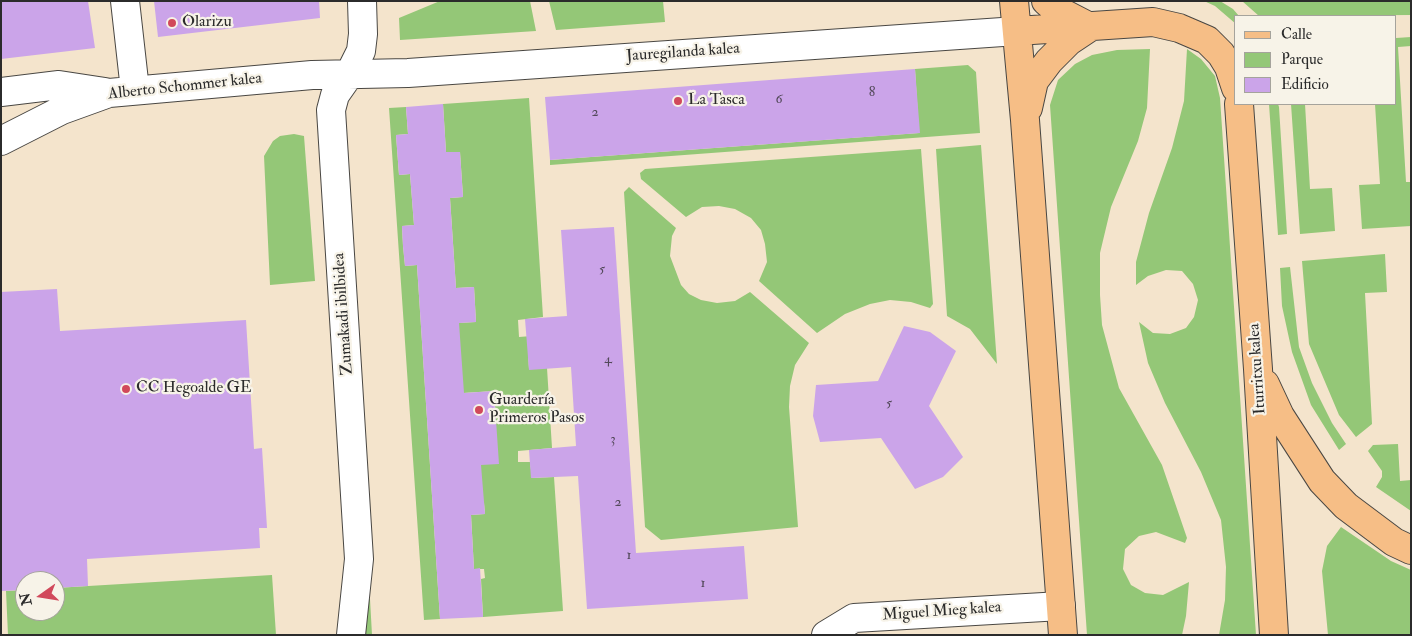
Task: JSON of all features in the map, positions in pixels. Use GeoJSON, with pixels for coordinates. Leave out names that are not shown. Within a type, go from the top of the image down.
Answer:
{"type":"FeatureCollection","features":[{"type":"Feature","properties":{"kind":"main road"},"geometry":{"type":"LineString","coordinates":[[1014,1],[1025,120],[1063,635]]}},
{"type":"Feature","properties":{"kind":"main road"},"geometry":{"type":"LineString","coordinates":[[1046,1],[1055,10],[1090,27]]}},
{"type":"Feature","properties":{"kind":"main road"},"geometry":{"type":"LineString","coordinates":[[1017,31],[1153,22],[1197,34],[1221,54],[1229,67],[1234,82]]}},
{"type":"Feature","properties":{"kind":"main road"},"geometry":{"type":"LineString","coordinates":[[1025,120],[1034,81],[1049,61],[1069,41],[1090,27]]}},
{"type":"Feature","properties":{"kind":"main road","name":"Iturritxu kalea"},"geometry":{"type":"LineString","coordinates":[[1239,105],[1258,369],[1274,635]]}},
{"type":"Feature","properties":{"kind":"main road"},"geometry":{"type":"LineString","coordinates":[[1258,369],[1280,416],[1322,481],[1352,511],[1394,542],[1411,550]]}},
{"type":"Feature","properties":{"kind":"street"},"geometry":{"type":"LineString","coordinates":[[1,92],[59,85],[122,92],[125,1]]}},
{"type":"Feature","properties":{"kind":"street","name":"Zumakadi ibilbidea"},"geometry":{"type":"LineString","coordinates":[[351,635],[359,559],[331,121],[335,95],[349,75],[361,51],[363,34],[362,1]]}},
{"type":"Feature","properties":{"kind":"street","name":"Jauregilanda kalea"},"geometry":{"type":"LineString","coordinates":[[349,75],[418,73],[1017,31]]}},
{"type":"Feature","properties":{"kind":"street","name":"Alberto Schommer kalea"},"geometry":{"type":"LineString","coordinates":[[1,141],[62,110],[122,92],[312,75],[349,75]]}},
{"type":"Feature","properties":{"kind":"street","name":"Miguel Mieg kalea"},"geometry":{"type":"LineString","coordinates":[[826,635],[854,618],[1061,606]]}},
{"type":"Feature","properties":{"kind":"green space"},"geometry":{"type":"Polygon","coordinates":[[[440,1],[530,1],[536,31],[400,40],[399,18],[440,1]]]}},
{"type":"Feature","properties":{"kind":"green space"},"geometry":{"type":"Polygon","coordinates":[[[549,1],[663,1],[665,22],[556,30],[549,1]]]}},
{"type":"Feature","properties":{"kind":"green space"},"geometry":{"type":"Polygon","coordinates":[[[1204,1],[1220,1],[1233,9],[1238,15],[1234,15],[1234,22],[1215,6],[1204,1]]]}},
{"type":"Feature","properties":{"kind":"green space"},"geometry":{"type":"Polygon","coordinates":[[[1242,1],[1411,1],[1411,15],[1258,15],[1242,1]]]}},
{"type":"Feature","properties":{"kind":"green space"},"geometry":{"type":"Polygon","coordinates":[[[1411,37],[1411,46],[1398,47],[1406,182],[1411,182],[1411,226],[1362,229],[1359,185],[1380,184],[1375,105],[1397,105],[1397,38],[1411,37]]]}},
{"type":"Feature","properties":{"kind":"green space"},"geometry":{"type":"Polygon","coordinates":[[[1150,49],[1147,108],[1138,141],[1111,207],[1100,253],[1100,295],[1102,325],[1119,388],[1162,465],[1187,538],[1185,543],[1156,532],[1139,536],[1125,549],[1123,569],[1131,585],[1145,593],[1163,595],[1189,582],[1186,616],[1182,635],[1087,635],[1050,105],[1058,80],[1075,64],[1092,55],[1117,50],[1150,49]]]}},
{"type":"Feature","properties":{"kind":"green space"},"geometry":{"type":"Polygon","coordinates":[[[1187,49],[1201,59],[1215,76],[1220,98],[1256,635],[1219,635],[1225,600],[1226,567],[1221,520],[1201,472],[1165,403],[1148,363],[1139,322],[1153,333],[1170,334],[1186,328],[1194,317],[1198,300],[1193,284],[1182,271],[1166,270],[1148,276],[1136,285],[1136,262],[1149,213],[1172,148],[1184,101],[1187,49]]]}},
{"type":"Feature","properties":{"kind":"green space"},"geometry":{"type":"Polygon","coordinates":[[[968,65],[976,72],[980,133],[550,165],[550,160],[919,133],[915,69],[968,65]]]}},
{"type":"Feature","properties":{"kind":"green space"},"geometry":{"type":"Polygon","coordinates":[[[529,98],[543,317],[518,320],[519,337],[544,335],[546,353],[528,354],[529,369],[547,368],[552,448],[518,451],[518,462],[530,462],[532,478],[554,477],[563,611],[483,617],[481,579],[485,578],[484,569],[474,569],[471,515],[485,514],[484,503],[474,504],[494,391],[463,393],[458,323],[476,322],[474,287],[456,288],[450,198],[463,197],[460,152],[446,152],[443,104],[529,98]]]}},
{"type":"Feature","properties":{"kind":"green space"},"geometry":{"type":"Polygon","coordinates":[[[1269,105],[1278,105],[1279,107],[1287,234],[1278,235],[1269,105]]]}},
{"type":"Feature","properties":{"kind":"green space"},"geometry":{"type":"Polygon","coordinates":[[[1291,105],[1305,105],[1310,189],[1332,188],[1335,231],[1300,234],[1291,105]]]}},
{"type":"Feature","properties":{"kind":"green space"},"geometry":{"type":"Polygon","coordinates":[[[406,107],[408,134],[396,135],[399,175],[410,174],[414,225],[402,226],[403,246],[405,266],[417,265],[440,619],[424,620],[389,108],[406,107]]]}},
{"type":"Feature","properties":{"kind":"green space"},"geometry":{"type":"Polygon","coordinates":[[[294,134],[304,136],[315,281],[270,285],[264,156],[273,141],[280,136],[294,134]]]}},
{"type":"Feature","properties":{"kind":"green space"},"geometry":{"type":"Polygon","coordinates":[[[981,145],[997,364],[970,329],[947,316],[936,149],[981,145]]]}},
{"type":"Feature","properties":{"kind":"green space"},"geometry":{"type":"Polygon","coordinates":[[[921,149],[933,304],[930,308],[911,302],[890,300],[870,304],[845,314],[817,333],[759,281],[767,262],[765,244],[761,230],[751,218],[735,209],[719,206],[702,207],[686,217],[641,179],[640,173],[645,169],[921,149]]]}},
{"type":"Feature","properties":{"kind":"green space"},"geometry":{"type":"Polygon","coordinates":[[[629,187],[676,228],[672,236],[670,256],[681,285],[689,294],[701,300],[717,303],[735,301],[750,292],[809,343],[795,365],[790,386],[789,407],[798,527],[661,540],[645,527],[624,192],[629,187]]]}},
{"type":"Feature","properties":{"kind":"green space"},"geometry":{"type":"Polygon","coordinates":[[[1385,254],[1387,292],[1365,293],[1372,424],[1356,437],[1339,415],[1309,344],[1302,261],[1385,254]]]}},
{"type":"Feature","properties":{"kind":"green space"},"geometry":{"type":"Polygon","coordinates":[[[1290,267],[1299,347],[1312,383],[1332,423],[1346,444],[1339,450],[1311,405],[1292,352],[1282,306],[1280,268],[1290,267]]]}},
{"type":"Feature","properties":{"kind":"green space"},"geometry":{"type":"Polygon","coordinates":[[[1398,444],[1400,481],[1411,480],[1411,511],[1376,487],[1382,477],[1382,471],[1368,451],[1373,445],[1398,444]]]}},
{"type":"Feature","properties":{"kind":"green space"},"geometry":{"type":"Polygon","coordinates":[[[1341,527],[1391,561],[1411,570],[1411,635],[1328,635],[1322,571],[1327,546],[1341,527]]]}},
{"type":"Feature","properties":{"kind":"green space"},"geometry":{"type":"Polygon","coordinates":[[[272,575],[276,635],[8,635],[6,591],[15,591],[15,621],[65,621],[65,587],[272,575]]]}},
{"type":"Feature","properties":{"kind":"green space"},"geometry":{"type":"Polygon","coordinates":[[[365,599],[370,599],[372,635],[362,635],[365,599]]]}},
{"type":"Feature","properties":{"kind":"building"},"geometry":{"type":"Polygon","coordinates":[[[1,1],[88,1],[95,48],[1,59],[1,1]]]}},
{"type":"Feature","properties":{"kind":"building"},"geometry":{"type":"Polygon","coordinates":[[[154,1],[319,1],[320,18],[158,37],[154,1]]]}},
{"type":"Feature","properties":{"kind":"building"},"geometry":{"type":"Polygon","coordinates":[[[915,69],[920,133],[550,160],[545,97],[915,69]]]}},
{"type":"Feature","properties":{"kind":"building"},"geometry":{"type":"Polygon","coordinates":[[[443,104],[446,152],[460,152],[463,197],[450,198],[456,288],[474,287],[476,322],[459,323],[464,393],[494,391],[499,464],[481,465],[485,514],[471,515],[474,569],[480,568],[483,617],[440,619],[417,265],[405,266],[403,246],[402,226],[414,225],[410,174],[399,175],[396,135],[408,134],[406,107],[443,104]]]}},
{"type":"Feature","properties":{"kind":"building"},"geometry":{"type":"Polygon","coordinates":[[[614,227],[636,553],[744,546],[748,599],[587,609],[578,476],[531,478],[529,450],[576,446],[571,367],[529,370],[525,319],[567,316],[561,230],[614,227]]]}},
{"type":"Feature","properties":{"kind":"building","name":"CC Hegoalde GE"},"geometry":{"type":"Polygon","coordinates":[[[57,289],[60,331],[246,320],[254,449],[262,448],[267,528],[259,528],[260,548],[87,559],[88,586],[65,587],[65,571],[15,571],[15,590],[1,591],[1,292],[57,289]]]}},
{"type":"Feature","properties":{"kind":"building"},"geometry":{"type":"Polygon","coordinates":[[[904,326],[930,332],[956,351],[929,406],[963,457],[943,477],[915,489],[881,438],[820,442],[813,416],[816,385],[878,381],[904,326]]]}},
{"type":"Feature","properties":{"kind":"place","name":"Olarizu"},"geometry":{"type":"Point","coordinates":[172,23]}},
{"type":"Feature","properties":{"kind":"place","name":"La Tasca"},"geometry":{"type":"Point","coordinates":[678,101]}},
{"type":"Feature","properties":{"kind":"place","name":"CC Hegoalde GE"},"geometry":{"type":"Point","coordinates":[126,389]}},
{"type":"Feature","properties":{"kind":"place","name":"Guardería Primeros Pasos"},"geometry":{"type":"Point","coordinates":[479,410]}}]}
